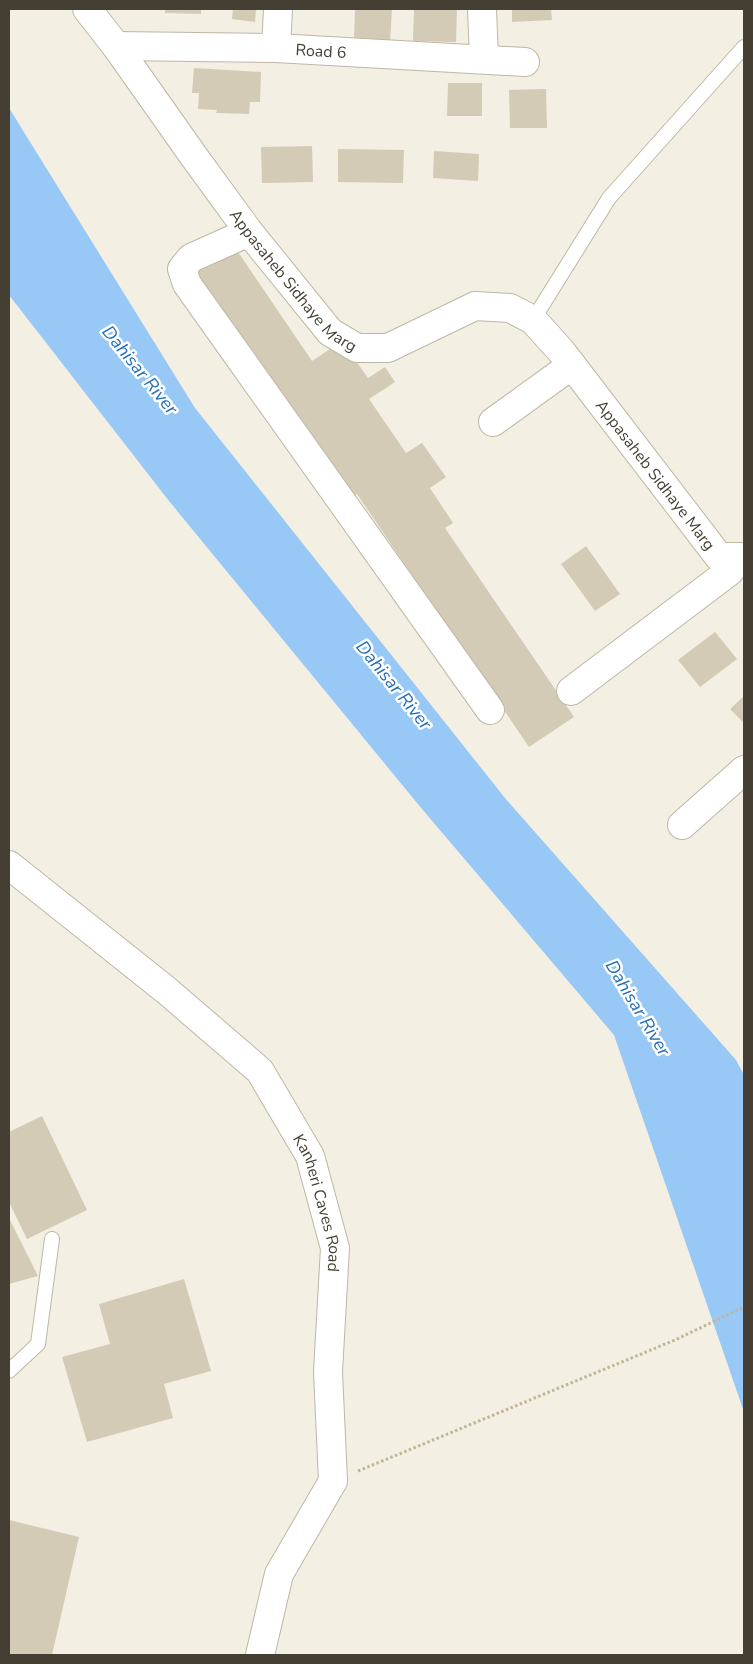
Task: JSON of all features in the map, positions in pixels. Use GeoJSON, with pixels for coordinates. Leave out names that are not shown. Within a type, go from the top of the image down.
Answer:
{"type":"FeatureCollection","features":[{"type":"Feature","properties":{"kind":"street","name":"Appasaheb Sidhaye Marg"},"geometry":{"type":"LineString","coordinates":[[86,9],[116,46],[249,232],[330,332],[357,348],[388,348],[475,306],[510,308],[533,320],[572,365],[730,564]]}},
{"type":"Feature","properties":{"kind":"street"},"geometry":{"type":"LineString","coordinates":[[276,48],[278,9]]}},
{"type":"Feature","properties":{"kind":"street"},"geometry":{"type":"LineString","coordinates":[[482,9],[484,59]]}},
{"type":"Feature","properties":{"kind":"street","name":"Road 6"},"geometry":{"type":"LineString","coordinates":[[116,46],[276,48],[525,62]]}},
{"type":"Feature","properties":{"kind":"street"},"geometry":{"type":"LineString","coordinates":[[249,232],[191,258],[182,269],[187,284],[490,710]]}},
{"type":"Feature","properties":{"kind":"street"},"geometry":{"type":"LineString","coordinates":[[492,422],[572,365]]}},
{"type":"Feature","properties":{"kind":"street"},"geometry":{"type":"LineString","coordinates":[[571,691],[730,564],[744,543]]}},
{"type":"Feature","properties":{"kind":"street"},"geometry":{"type":"LineString","coordinates":[[682,825],[744,770]]}},
{"type":"Feature","properties":{"kind":"street","name":"Kanheri Caves Road"},"geometry":{"type":"LineString","coordinates":[[9,865],[166,990],[260,1071],[310,1156],[335,1248],[328,1372],[333,1481]]}},
{"type":"Feature","properties":{"kind":"street"},"geometry":{"type":"LineString","coordinates":[[260,1655],[279,1574],[333,1481]]}},
{"type":"Feature","properties":{"kind":"lane"},"geometry":{"type":"LineString","coordinates":[[533,320],[609,198],[744,47]]}},
{"type":"Feature","properties":{"kind":"lane"},"geometry":{"type":"LineString","coordinates":[[9,1371],[38,1344],[52,1239]]}},
{"type":"Feature","properties":{"kind":"path"},"geometry":{"type":"LineString","coordinates":[[333,1481],[675,1340],[744,1306]]}},
{"type":"Feature","properties":{"kind":"water","name":"Dahisar River"},"geometry":{"type":"Polygon","coordinates":[[[9,108],[195,408],[505,798],[736,1060],[744,1075],[744,1412],[614,1035],[422,809],[169,501],[9,295],[9,108]]]}},
{"type":"Feature","properties":{"kind":"building"},"geometry":{"type":"Polygon","coordinates":[[[165,9],[201,9],[201,14],[165,13],[165,9]]]}},
{"type":"Feature","properties":{"kind":"building"},"geometry":{"type":"Polygon","coordinates":[[[233,9],[256,9],[255,22],[232,19],[233,9]]]}},
{"type":"Feature","properties":{"kind":"building"},"geometry":{"type":"Polygon","coordinates":[[[355,9],[392,9],[390,42],[354,40],[355,9]]]}},
{"type":"Feature","properties":{"kind":"building"},"geometry":{"type":"Polygon","coordinates":[[[414,9],[457,9],[456,42],[413,41],[414,9]]]}},
{"type":"Feature","properties":{"kind":"building"},"geometry":{"type":"Polygon","coordinates":[[[512,9],[551,9],[552,20],[512,22],[512,9]]]}},
{"type":"Feature","properties":{"kind":"building"},"geometry":{"type":"Polygon","coordinates":[[[194,68],[261,72],[260,102],[250,102],[249,114],[216,113],[217,110],[198,109],[199,93],[192,93],[194,68]]]}},
{"type":"Feature","properties":{"kind":"building"},"geometry":{"type":"Polygon","coordinates":[[[448,83],[482,83],[482,116],[447,116],[448,83]]]}},
{"type":"Feature","properties":{"kind":"building"},"geometry":{"type":"Polygon","coordinates":[[[546,89],[547,128],[510,128],[509,90],[546,89]]]}},
{"type":"Feature","properties":{"kind":"building"},"geometry":{"type":"Polygon","coordinates":[[[312,146],[313,182],[262,183],[261,147],[312,146]]]}},
{"type":"Feature","properties":{"kind":"building"},"geometry":{"type":"Polygon","coordinates":[[[338,149],[404,150],[403,183],[338,182],[338,149]]]}},
{"type":"Feature","properties":{"kind":"building"},"geometry":{"type":"Polygon","coordinates":[[[434,151],[479,154],[478,181],[433,178],[434,151]]]}},
{"type":"Feature","properties":{"kind":"building"},"geometry":{"type":"Polygon","coordinates":[[[234,246],[312,361],[342,341],[368,378],[385,367],[395,382],[369,399],[406,453],[422,443],[446,477],[430,488],[453,523],[445,528],[574,717],[529,747],[357,494],[348,500],[192,274],[234,246]]]}},
{"type":"Feature","properties":{"kind":"building"},"geometry":{"type":"Polygon","coordinates":[[[586,546],[620,594],[595,611],[561,564],[586,546]]]}},
{"type":"Feature","properties":{"kind":"building"},"geometry":{"type":"Polygon","coordinates":[[[715,632],[737,659],[700,687],[678,660],[715,632]]]}},
{"type":"Feature","properties":{"kind":"building"},"geometry":{"type":"Polygon","coordinates":[[[744,696],[744,723],[730,709],[744,696]]]}},
{"type":"Feature","properties":{"kind":"building"},"geometry":{"type":"Polygon","coordinates":[[[42,1116],[87,1210],[27,1239],[9,1202],[9,1132],[42,1116]]]}},
{"type":"Feature","properties":{"kind":"building"},"geometry":{"type":"Polygon","coordinates":[[[9,1218],[38,1276],[9,1284],[9,1218]]]}},
{"type":"Feature","properties":{"kind":"building"},"geometry":{"type":"Polygon","coordinates":[[[184,1279],[211,1371],[164,1384],[173,1418],[87,1442],[62,1357],[110,1344],[99,1304],[184,1279]]]}},
{"type":"Feature","properties":{"kind":"building"},"geometry":{"type":"Polygon","coordinates":[[[9,1520],[79,1537],[52,1655],[9,1655],[9,1520]]]}}]}
